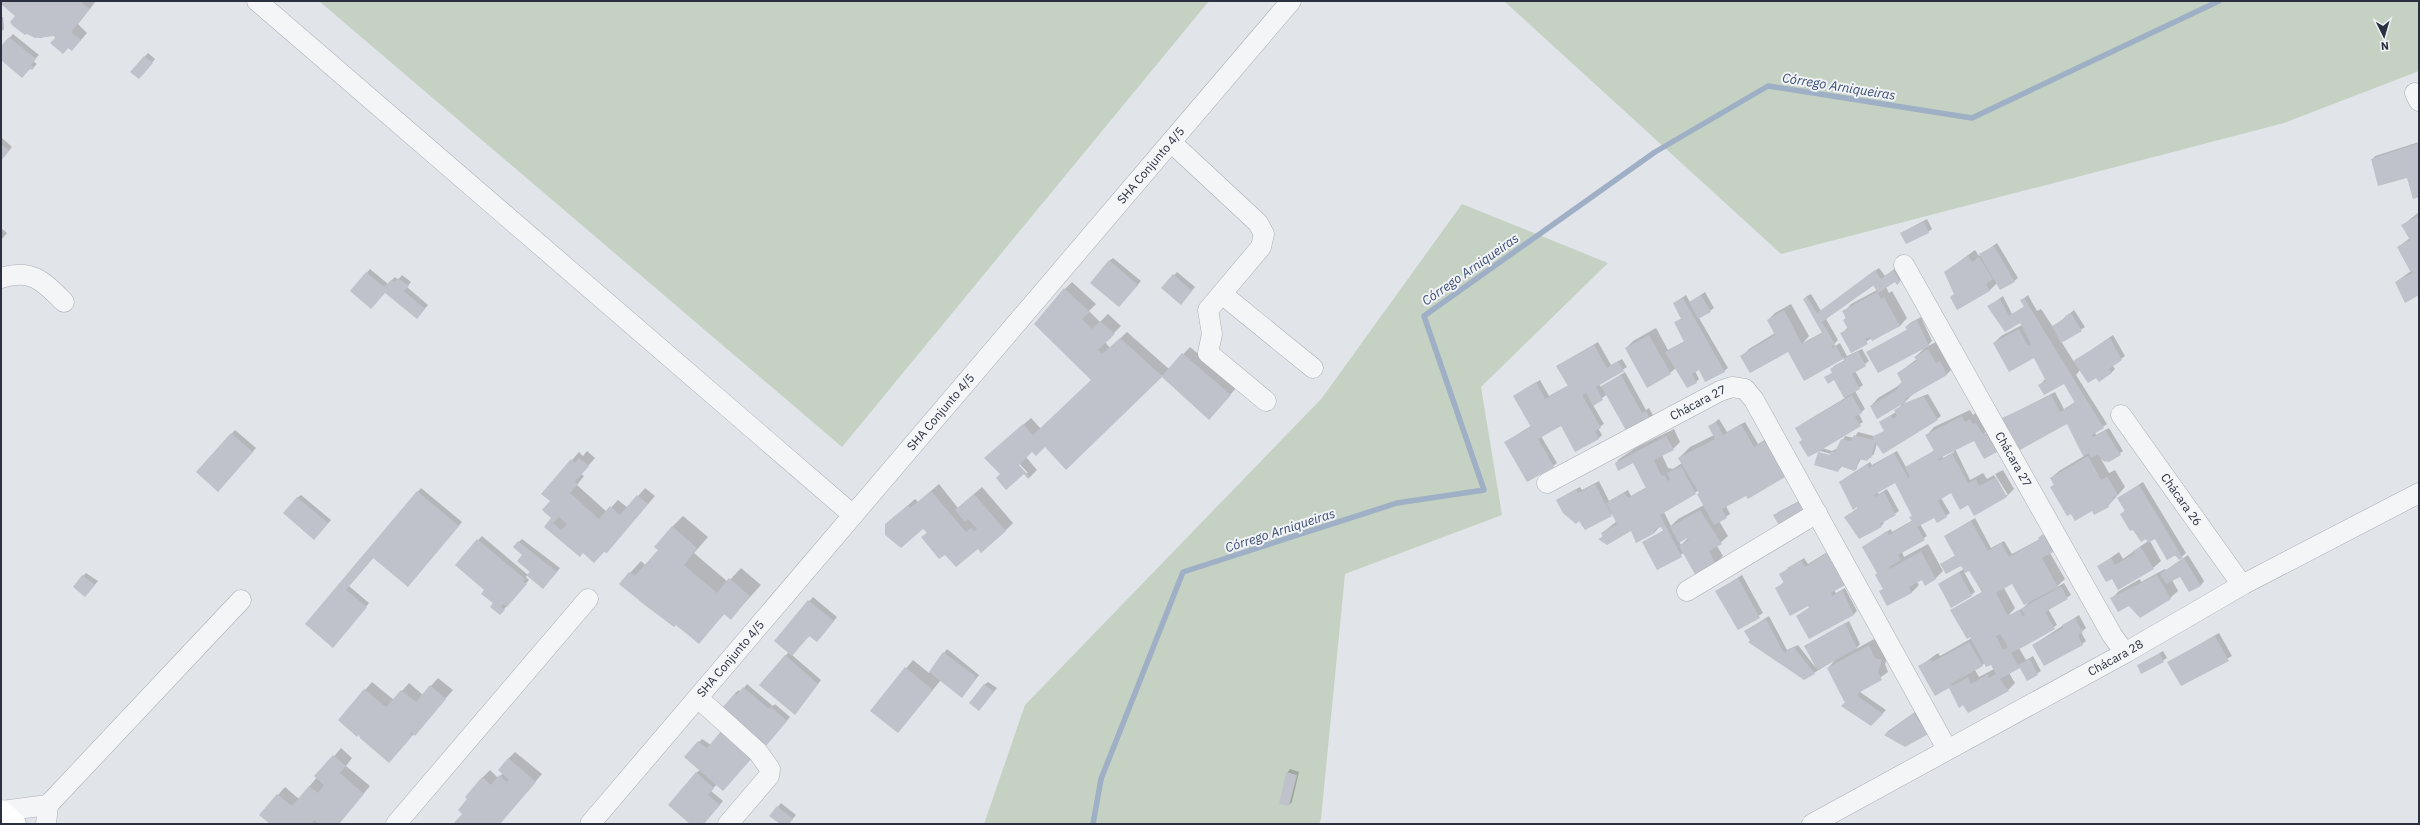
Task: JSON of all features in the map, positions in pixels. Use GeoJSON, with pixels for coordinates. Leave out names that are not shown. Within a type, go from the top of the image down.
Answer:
{"type":"FeatureCollection","features":[{"type":"Feature","properties":{"kind":"main road"},"geometry":{"type":"LineString","coordinates":[[1,811],[15,824]]}},
{"type":"Feature","properties":{"kind":"street"},"geometry":{"type":"LineString","coordinates":[[257,1],[853,515]]}},
{"type":"Feature","properties":{"kind":"street","name":"SHA Conjunto 4/5"},"geometry":{"type":"LineString","coordinates":[[590,824],[1291,1]]}},
{"type":"Feature","properties":{"kind":"street"},"geometry":{"type":"LineString","coordinates":[[1171,142],[1258,223],[1264,234],[1261,247],[1208,310],[1212,334],[1208,353],[1266,401]]}},
{"type":"Feature","properties":{"kind":"street","name":"Chácara 27"},"geometry":{"type":"LineString","coordinates":[[1904,265],[2112,635],[2125,653]]}},
{"type":"Feature","properties":{"kind":"street"},"geometry":{"type":"LineString","coordinates":[[1,278],[15,274],[35,277],[44,282],[64,302]]}},
{"type":"Feature","properties":{"kind":"street"},"geometry":{"type":"LineString","coordinates":[[1222,294],[1313,368]]}},
{"type":"Feature","properties":{"kind":"street","name":"Chácara 27"},"geometry":{"type":"LineString","coordinates":[[1546,482],[1720,391],[1739,387],[1745,389],[1754,400],[1947,749]]}},
{"type":"Feature","properties":{"kind":"street","name":"Chácara 26"},"geometry":{"type":"LineString","coordinates":[[2121,415],[2242,585]]}},
{"type":"Feature","properties":{"kind":"street","name":"Chácara 28"},"geometry":{"type":"LineString","coordinates":[[1812,824],[2125,653],[2242,585],[2419,492]]}},
{"type":"Feature","properties":{"kind":"street"},"geometry":{"type":"LineString","coordinates":[[1687,591],[1817,513]]}},
{"type":"Feature","properties":{"kind":"street"},"geometry":{"type":"LineString","coordinates":[[396,824],[588,598]]}},
{"type":"Feature","properties":{"kind":"street"},"geometry":{"type":"LineString","coordinates":[[1,811],[47,815],[241,600]]}},
{"type":"Feature","properties":{"kind":"street"},"geometry":{"type":"LineString","coordinates":[[698,698],[758,752],[770,769],[769,776],[728,824]]}},
{"type":"Feature","properties":{"kind":"green space"},"geometry":{"type":"Polygon","coordinates":[[[319,1],[1209,1],[842,447],[319,1]]]}},
{"type":"Feature","properties":{"kind":"green space"},"geometry":{"type":"Polygon","coordinates":[[[1504,1],[2419,1],[2419,71],[2284,123],[1781,254],[1504,1]]]}},
{"type":"Feature","properties":{"kind":"green space"},"geometry":{"type":"Polygon","coordinates":[[[1462,204],[1608,263],[1481,387],[1502,515],[1345,574],[1321,819],[1319,824],[984,824],[1025,705],[1322,398],[1462,204]]]}},
{"type":"Feature","properties":{"kind":"building"},"geometry":{"type":"Polygon","coordinates":[[[1,1],[80,1],[90,9],[71,32],[81,40],[72,51],[68,48],[63,54],[50,43],[55,38],[54,36],[35,38],[27,34],[25,35],[13,26],[10,22],[15,16],[1,4],[1,1]]]}},
{"type":"Feature","properties":{"kind":"building"},"geometry":{"type":"Polygon","coordinates":[[[9,37],[36,59],[31,65],[34,68],[32,70],[30,69],[22,78],[1,60],[1,46],[9,37]]]}},
{"type":"Feature","properties":{"kind":"building"},"geometry":{"type":"Polygon","coordinates":[[[144,56],[153,63],[139,79],[130,72],[144,56]]]}},
{"type":"Feature","properties":{"kind":"building"},"geometry":{"type":"Polygon","coordinates":[[[2419,143],[2419,197],[2413,199],[2407,178],[2378,186],[2371,159],[2419,143]]]}},
{"type":"Feature","properties":{"kind":"building"},"geometry":{"type":"Polygon","coordinates":[[[1,144],[9,151],[1,161],[1,144]]]}},
{"type":"Feature","properties":{"kind":"building"},"geometry":{"type":"Polygon","coordinates":[[[2419,213],[2419,295],[2405,303],[2395,282],[2414,272],[2410,271],[2397,247],[2410,240],[2401,225],[2418,216],[2417,214],[2419,213]]]}},
{"type":"Feature","properties":{"kind":"building"},"geometry":{"type":"Polygon","coordinates":[[[1924,222],[1929,233],[1906,244],[1900,233],[1924,222]]]}},
{"type":"Feature","properties":{"kind":"building"},"geometry":{"type":"Polygon","coordinates":[[[1994,246],[2015,282],[2000,290],[1979,254],[1994,246]]]}},
{"type":"Feature","properties":{"kind":"building"},"geometry":{"type":"Polygon","coordinates":[[[1968,256],[1972,262],[1979,257],[1993,279],[1986,284],[1990,291],[1957,310],[1950,297],[1954,294],[1944,272],[1968,256]]]}},
{"type":"Feature","properties":{"kind":"building"},"geometry":{"type":"Polygon","coordinates":[[[1109,260],[1138,285],[1119,307],[1090,283],[1109,260]]]}},
{"type":"Feature","properties":{"kind":"building"},"geometry":{"type":"Polygon","coordinates":[[[1875,270],[1881,279],[1893,270],[1900,282],[1897,285],[1895,282],[1878,293],[1873,285],[1822,322],[1835,344],[1831,347],[1836,346],[1843,359],[1804,381],[1788,352],[1750,373],[1740,356],[1775,335],[1767,320],[1784,310],[1802,344],[1822,333],[1803,299],[1807,297],[1817,313],[1875,270]]]}},
{"type":"Feature","properties":{"kind":"building"},"geometry":{"type":"Polygon","coordinates":[[[366,272],[384,287],[391,280],[394,282],[398,278],[409,286],[404,291],[425,309],[417,319],[385,293],[371,309],[350,291],[366,272]]]}},
{"type":"Feature","properties":{"kind":"building"},"geometry":{"type":"Polygon","coordinates":[[[1173,274],[1192,291],[1181,305],[1161,288],[1173,274]]]}},
{"type":"Feature","properties":{"kind":"building"},"geometry":{"type":"Polygon","coordinates":[[[1064,288],[1090,312],[1082,319],[1092,329],[1100,321],[1115,334],[1098,350],[1102,354],[1120,338],[1162,376],[1182,353],[1231,395],[1209,420],[1162,377],[1066,470],[1045,447],[1036,456],[1032,452],[1019,465],[1030,477],[1028,479],[1024,474],[1006,490],[996,478],[1000,474],[984,458],[1023,424],[1033,435],[1091,380],[1034,324],[1064,288]]]}},
{"type":"Feature","properties":{"kind":"building"},"geometry":{"type":"Polygon","coordinates":[[[1877,292],[1881,299],[1884,297],[1900,326],[1872,341],[1870,337],[1865,339],[1868,344],[1851,353],[1840,333],[1848,329],[1843,320],[1846,318],[1842,311],[1877,292]]]}},
{"type":"Feature","properties":{"kind":"building"},"geometry":{"type":"Polygon","coordinates":[[[1701,295],[1711,312],[1698,319],[1689,302],[1701,295]]]}},
{"type":"Feature","properties":{"kind":"building"},"geometry":{"type":"Polygon","coordinates":[[[1683,298],[1725,372],[1705,382],[1699,370],[1692,374],[1697,383],[1687,388],[1665,352],[1684,342],[1674,322],[1681,319],[1673,303],[1683,298]]]}},
{"type":"Feature","properties":{"kind":"building"},"geometry":{"type":"Polygon","coordinates":[[[2024,298],[2104,428],[2092,435],[2093,437],[2105,430],[2121,455],[2109,462],[2103,461],[2098,454],[2091,458],[2089,453],[2083,456],[2067,424],[2020,450],[2002,418],[2051,395],[2060,412],[2075,403],[2064,384],[2044,395],[2038,385],[2046,381],[2034,358],[2009,372],[1993,343],[2019,329],[2028,346],[2031,344],[2020,323],[2005,332],[1987,306],[2000,299],[2009,316],[2024,307],[2020,300],[2024,298]]]}},
{"type":"Feature","properties":{"kind":"building"},"geometry":{"type":"Polygon","coordinates":[[[2071,313],[2082,331],[2061,343],[2052,326],[2066,318],[2065,316],[2071,313]]]}},
{"type":"Feature","properties":{"kind":"building"},"geometry":{"type":"Polygon","coordinates":[[[1917,320],[1929,346],[1878,373],[1866,352],[1907,330],[1905,327],[1917,320]]]}},
{"type":"Feature","properties":{"kind":"building"},"geometry":{"type":"Polygon","coordinates":[[[1649,335],[1671,374],[1647,388],[1625,348],[1649,335]]]}},
{"type":"Feature","properties":{"kind":"building"},"geometry":{"type":"Polygon","coordinates":[[[2110,338],[2122,360],[2109,369],[2112,373],[2099,382],[2096,378],[2088,383],[2073,361],[2110,338]]]}},
{"type":"Feature","properties":{"kind":"building"},"geometry":{"type":"Polygon","coordinates":[[[1594,345],[1607,368],[1618,361],[1624,371],[1596,387],[1603,400],[1593,406],[1586,393],[1582,395],[1601,428],[1595,431],[1599,439],[1575,452],[1561,426],[1538,439],[1554,467],[1527,482],[1504,442],[1531,427],[1513,396],[1536,382],[1545,399],[1568,386],[1556,366],[1594,345]]]}},
{"type":"Feature","properties":{"kind":"building"},"geometry":{"type":"Polygon","coordinates":[[[1928,349],[1936,363],[1940,361],[1947,375],[1905,399],[1906,402],[1877,419],[1870,406],[1898,389],[1897,386],[1902,383],[1897,373],[1917,361],[1914,357],[1928,349]]]}},
{"type":"Feature","properties":{"kind":"building"},"geometry":{"type":"Polygon","coordinates":[[[1858,351],[1866,366],[1852,374],[1860,389],[1844,398],[1834,380],[1828,384],[1824,377],[1832,373],[1830,369],[1844,361],[1843,359],[1858,351]]]}},
{"type":"Feature","properties":{"kind":"building"},"geometry":{"type":"Polygon","coordinates":[[[1621,375],[1642,413],[1646,411],[1652,422],[1628,434],[1601,386],[1621,375]]]}},
{"type":"Feature","properties":{"kind":"building"},"geometry":{"type":"Polygon","coordinates":[[[1852,395],[1862,413],[1855,417],[1861,426],[1808,457],[1799,442],[1802,440],[1795,428],[1852,395]]]}},
{"type":"Feature","properties":{"kind":"building"},"geometry":{"type":"Polygon","coordinates":[[[1924,397],[1938,420],[1883,454],[1875,442],[1871,458],[1868,458],[1867,461],[1859,459],[1857,469],[1854,471],[1840,466],[1838,472],[1814,465],[1818,452],[1830,455],[1831,451],[1835,452],[1841,439],[1851,441],[1854,435],[1874,440],[1872,437],[1884,431],[1879,422],[1891,415],[1893,419],[1897,416],[1894,410],[1912,400],[1924,397]]]}},
{"type":"Feature","properties":{"kind":"building"},"geometry":{"type":"Polygon","coordinates":[[[1962,416],[1965,422],[1970,419],[1973,424],[1976,423],[1984,436],[1987,434],[1997,452],[1984,459],[1974,441],[1938,459],[1939,461],[1952,453],[1968,483],[1976,479],[1979,486],[1996,477],[2007,497],[1974,516],[1968,505],[1960,510],[1951,493],[1938,501],[1947,517],[1937,523],[1934,518],[1917,527],[1925,540],[1898,555],[1901,560],[1889,567],[1890,569],[1921,551],[1936,579],[1925,586],[1922,580],[1909,587],[1912,593],[1887,606],[1879,591],[1883,589],[1875,575],[1877,573],[1862,547],[1887,531],[1889,535],[1912,521],[1909,517],[1912,516],[1895,483],[1874,495],[1875,497],[1884,492],[1896,515],[1880,524],[1882,527],[1859,539],[1844,517],[1858,509],[1857,507],[1853,510],[1839,482],[1867,464],[1869,468],[1894,453],[1908,478],[1910,477],[1905,467],[1934,451],[1925,435],[1962,416]]]}},
{"type":"Feature","properties":{"kind":"building"},"geometry":{"type":"Polygon","coordinates":[[[1716,422],[1723,435],[1741,424],[1754,447],[1765,441],[1785,477],[1748,499],[1746,496],[1722,509],[1727,518],[1714,525],[1697,494],[1699,493],[1678,458],[1715,439],[1708,426],[1716,422]]]}},
{"type":"Feature","properties":{"kind":"building"},"geometry":{"type":"Polygon","coordinates":[[[231,433],[253,452],[218,492],[196,472],[231,433]]]}},
{"type":"Feature","properties":{"kind":"building"},"geometry":{"type":"Polygon","coordinates":[[[1666,436],[1674,450],[1654,460],[1661,475],[1665,476],[1667,481],[1670,479],[1667,473],[1681,466],[1696,494],[1660,515],[1682,557],[1657,570],[1642,542],[1663,531],[1661,527],[1654,530],[1655,533],[1636,543],[1631,531],[1607,545],[1598,539],[1603,537],[1601,533],[1617,524],[1606,503],[1624,493],[1628,498],[1646,488],[1633,463],[1618,471],[1615,463],[1666,436]]]}},
{"type":"Feature","properties":{"kind":"building"},"geometry":{"type":"Polygon","coordinates":[[[2088,456],[2101,480],[2107,476],[2118,495],[2112,498],[2113,501],[2108,504],[2109,507],[2094,515],[2092,511],[2075,521],[2071,514],[2067,516],[2050,487],[2054,485],[2050,478],[2088,456]]]}},
{"type":"Feature","properties":{"kind":"building"},"geometry":{"type":"Polygon","coordinates":[[[579,458],[589,466],[575,482],[578,484],[570,493],[599,519],[610,506],[620,515],[637,495],[648,504],[607,553],[604,552],[594,563],[583,553],[580,557],[544,527],[551,518],[542,510],[550,501],[541,494],[571,459],[575,463],[579,458]],[[559,517],[553,523],[561,530],[567,524],[559,517]]]}},
{"type":"Feature","properties":{"kind":"building"},"geometry":{"type":"Polygon","coordinates":[[[1595,484],[1612,516],[1585,530],[1579,521],[1576,524],[1563,513],[1556,500],[1576,489],[1578,493],[1595,484]]]}},
{"type":"Feature","properties":{"kind":"building"},"geometry":{"type":"Polygon","coordinates":[[[2139,485],[2183,558],[2179,560],[2176,555],[2167,560],[2155,539],[2148,543],[2146,539],[2141,542],[2133,530],[2130,531],[2120,514],[2125,511],[2117,498],[2139,485]]]}},
{"type":"Feature","properties":{"kind":"building"},"geometry":{"type":"Polygon","coordinates":[[[417,491],[459,526],[408,587],[373,558],[346,590],[367,607],[333,648],[305,624],[417,491]]]}},
{"type":"Feature","properties":{"kind":"building"},"geometry":{"type":"Polygon","coordinates":[[[931,491],[966,532],[971,528],[974,531],[977,529],[968,519],[965,522],[955,510],[974,494],[1006,531],[981,553],[978,549],[956,567],[945,555],[939,559],[921,537],[927,533],[923,529],[901,548],[885,535],[885,524],[908,505],[910,508],[931,491]]]}},
{"type":"Feature","properties":{"kind":"building"},"geometry":{"type":"Polygon","coordinates":[[[297,497],[328,523],[314,540],[283,513],[297,497]]]}},
{"type":"Feature","properties":{"kind":"building"},"geometry":{"type":"Polygon","coordinates":[[[1799,502],[1805,511],[1780,527],[1773,515],[1799,502]]]}},
{"type":"Feature","properties":{"kind":"building"},"geometry":{"type":"Polygon","coordinates":[[[1700,510],[1722,544],[1709,551],[1716,565],[1696,576],[1679,546],[1689,540],[1687,538],[1679,543],[1670,527],[1700,510]]]}},
{"type":"Feature","properties":{"kind":"building"},"geometry":{"type":"Polygon","coordinates":[[[1971,521],[1988,551],[2001,543],[2009,557],[2039,540],[2038,538],[2043,534],[2053,552],[2042,558],[2058,587],[2024,605],[2012,584],[1996,593],[2008,616],[2019,610],[2023,616],[2025,615],[2021,609],[2061,586],[2068,599],[2045,612],[2055,629],[2011,653],[2018,665],[2030,659],[2038,675],[2027,681],[2020,668],[2000,679],[2009,691],[1968,713],[1963,705],[1959,708],[1949,688],[1935,696],[1918,666],[1931,659],[1932,662],[1969,642],[1983,666],[1951,684],[1952,686],[1968,677],[1971,684],[1988,674],[1989,678],[1996,674],[1991,665],[1986,667],[1970,637],[1967,639],[1950,610],[1982,592],[1969,571],[1965,573],[1961,566],[1946,574],[1940,564],[1955,556],[1944,536],[1971,521]],[[2000,634],[1996,636],[2003,650],[2008,647],[2000,634]]]}},
{"type":"Feature","properties":{"kind":"building"},"geometry":{"type":"Polygon","coordinates":[[[672,526],[697,548],[684,565],[717,593],[729,578],[750,596],[731,620],[724,614],[699,644],[676,625],[674,627],[646,606],[619,584],[629,572],[635,576],[658,550],[654,547],[672,526]]]}},
{"type":"Feature","properties":{"kind":"building"},"geometry":{"type":"Polygon","coordinates":[[[477,539],[525,579],[523,581],[527,584],[507,607],[503,604],[501,607],[505,610],[500,615],[490,607],[493,603],[481,594],[484,590],[455,565],[477,539]]]}},
{"type":"Feature","properties":{"kind":"building"},"geometry":{"type":"Polygon","coordinates":[[[518,541],[557,572],[543,589],[526,575],[530,572],[517,561],[522,555],[513,547],[518,541]]]}},
{"type":"Feature","properties":{"kind":"building"},"geometry":{"type":"Polygon","coordinates":[[[2141,547],[2154,569],[2118,590],[2112,579],[2106,582],[2097,566],[2111,558],[2115,565],[2134,554],[2133,551],[2141,547]]]}},
{"type":"Feature","properties":{"kind":"building"},"geometry":{"type":"Polygon","coordinates":[[[1828,552],[1845,585],[1831,593],[1832,596],[1842,590],[1854,615],[1809,639],[1796,616],[1809,608],[1808,606],[1790,616],[1775,588],[1784,583],[1779,574],[1788,569],[1787,568],[1801,560],[1805,567],[1828,552]]]}},
{"type":"Feature","properties":{"kind":"building"},"geometry":{"type":"Polygon","coordinates":[[[2184,558],[2201,586],[2189,592],[2180,577],[2166,584],[2160,574],[2184,558]]]}},
{"type":"Feature","properties":{"kind":"building"},"geometry":{"type":"Polygon","coordinates":[[[1959,572],[1972,596],[1951,608],[1938,584],[1959,572]]]}},
{"type":"Feature","properties":{"kind":"building"},"geometry":{"type":"Polygon","coordinates":[[[82,575],[95,585],[85,597],[73,587],[82,575]]]}},
{"type":"Feature","properties":{"kind":"building"},"geometry":{"type":"Polygon","coordinates":[[[2157,575],[2171,599],[2140,618],[2129,606],[2118,612],[2110,598],[2157,575]]]}},
{"type":"Feature","properties":{"kind":"building"},"geometry":{"type":"Polygon","coordinates":[[[1738,578],[1760,618],[1738,630],[1715,591],[1738,578]]]}},
{"type":"Feature","properties":{"kind":"building"},"geometry":{"type":"Polygon","coordinates":[[[808,600],[834,621],[817,642],[809,636],[792,656],[774,641],[808,600]]]}},
{"type":"Feature","properties":{"kind":"building"},"geometry":{"type":"Polygon","coordinates":[[[2075,618],[2083,632],[2078,635],[2083,645],[2044,666],[2032,645],[2063,628],[2062,625],[2075,618]]]}},
{"type":"Feature","properties":{"kind":"building"},"geometry":{"type":"Polygon","coordinates":[[[1766,619],[1784,653],[1794,647],[1815,674],[1804,680],[1748,642],[1750,641],[1744,631],[1766,619]]]}},
{"type":"Feature","properties":{"kind":"building"},"geometry":{"type":"Polygon","coordinates":[[[1845,623],[1857,648],[1818,670],[1804,646],[1845,623]]]}},
{"type":"Feature","properties":{"kind":"building"},"geometry":{"type":"Polygon","coordinates":[[[2215,636],[2229,661],[2181,686],[2167,662],[2215,636]]]}},
{"type":"Feature","properties":{"kind":"building"},"geometry":{"type":"Polygon","coordinates":[[[1869,645],[1875,658],[1882,660],[1878,672],[1882,680],[1858,693],[1859,697],[1883,714],[1871,726],[1841,706],[1845,703],[1827,668],[1869,645]]]}},
{"type":"Feature","properties":{"kind":"building"},"geometry":{"type":"Polygon","coordinates":[[[943,652],[974,675],[976,679],[962,698],[929,672],[943,652]]]}},
{"type":"Feature","properties":{"kind":"building"},"geometry":{"type":"Polygon","coordinates":[[[2160,653],[2164,662],[2141,674],[2137,665],[2160,653]]]}},
{"type":"Feature","properties":{"kind":"building"},"geometry":{"type":"Polygon","coordinates":[[[785,655],[818,684],[795,715],[759,685],[785,655]]]}},
{"type":"Feature","properties":{"kind":"building"},"geometry":{"type":"Polygon","coordinates":[[[905,667],[933,690],[898,733],[870,711],[905,667]]]}},
{"type":"Feature","properties":{"kind":"building"},"geometry":{"type":"Polygon","coordinates":[[[984,684],[994,692],[979,711],[969,703],[984,684]]]}},
{"type":"Feature","properties":{"kind":"building"},"geometry":{"type":"Polygon","coordinates":[[[430,685],[446,699],[415,736],[411,732],[409,733],[412,735],[408,741],[389,763],[360,738],[359,735],[357,737],[338,720],[364,689],[386,707],[401,690],[416,702],[430,685]]]}},
{"type":"Feature","properties":{"kind":"building"},"geometry":{"type":"Polygon","coordinates":[[[743,687],[769,709],[771,707],[787,721],[765,747],[716,715],[735,693],[737,695],[743,687]]]}},
{"type":"Feature","properties":{"kind":"building"},"geometry":{"type":"Polygon","coordinates":[[[1914,713],[1920,723],[1923,721],[1932,732],[1905,747],[1884,735],[1914,713]]]}},
{"type":"Feature","properties":{"kind":"building"},"geometry":{"type":"Polygon","coordinates":[[[722,730],[753,757],[723,791],[684,757],[698,741],[707,748],[722,730]]]}},
{"type":"Feature","properties":{"kind":"building"},"geometry":{"type":"Polygon","coordinates":[[[333,755],[346,766],[340,773],[364,794],[339,824],[319,824],[314,820],[311,824],[270,824],[259,815],[277,794],[292,806],[309,786],[318,793],[324,785],[314,776],[333,755]]]}},
{"type":"Feature","properties":{"kind":"building"},"geometry":{"type":"Polygon","coordinates":[[[508,758],[536,782],[500,824],[453,824],[462,814],[458,810],[467,799],[465,797],[482,777],[491,785],[499,775],[507,782],[509,780],[498,770],[508,758]]]}},
{"type":"Feature","properties":{"kind":"building"},"geometry":{"type":"Polygon","coordinates":[[[696,772],[714,788],[708,795],[720,805],[704,824],[690,824],[668,805],[696,772]]]}},
{"type":"Feature","properties":{"kind":"building"},"geometry":{"type":"Polygon","coordinates":[[[1286,772],[1297,775],[1289,806],[1279,804],[1286,772]]]}},
{"type":"Feature","properties":{"kind":"building"},"geometry":{"type":"Polygon","coordinates":[[[777,806],[793,819],[789,824],[780,824],[769,816],[777,806]]]}},
{"type":"Feature","properties":{"kind":"waterway","name":"Córrego Arniqueiras"},"geometry":{"type":"LineString","coordinates":[[1093,824],[1101,779],[1183,572],[1397,503],[1484,490],[1424,316],[1655,152],[1768,86],[1972,118],[2219,1]]}}]}
